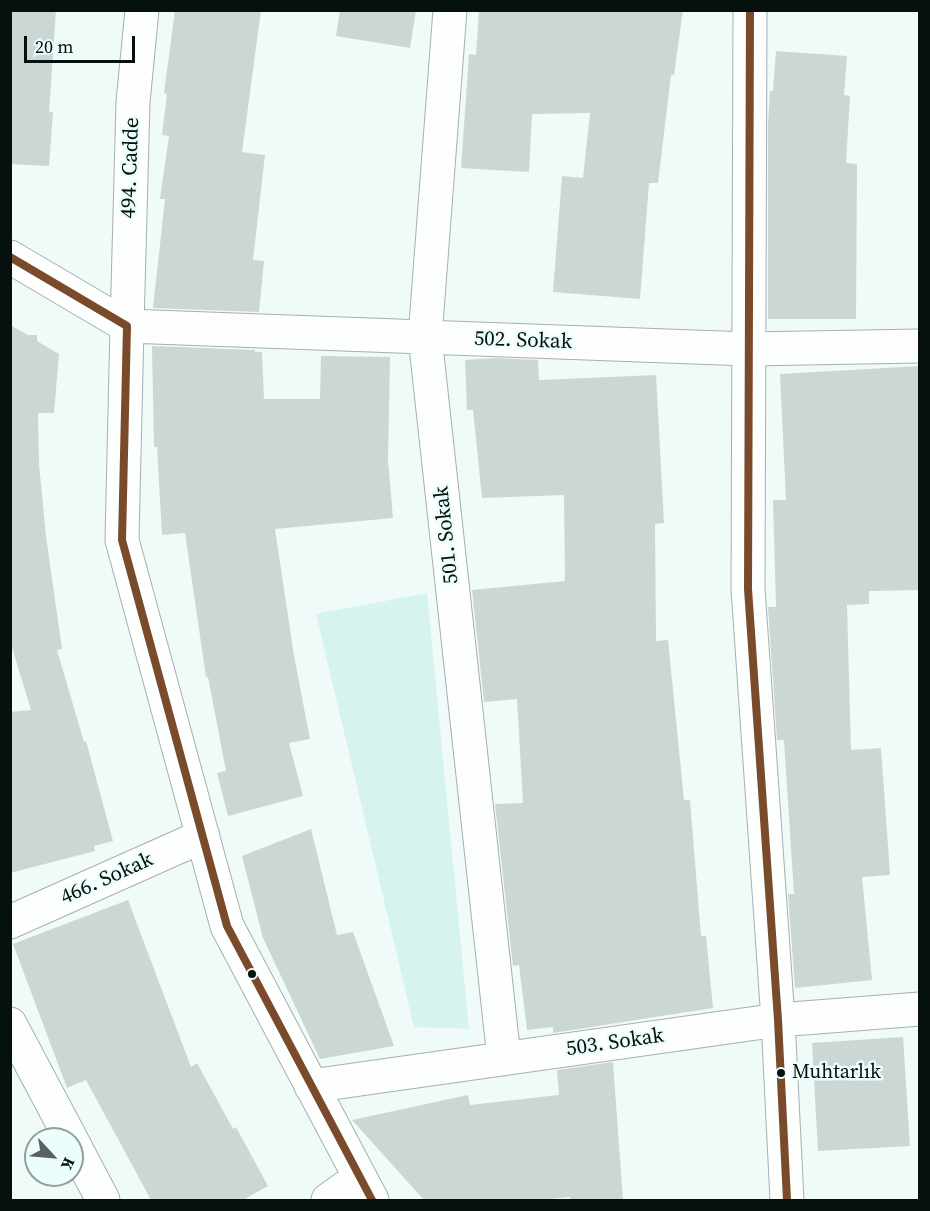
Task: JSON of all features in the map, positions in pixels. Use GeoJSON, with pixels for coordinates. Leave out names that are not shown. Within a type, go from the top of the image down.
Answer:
{"type":"FeatureCollection","features":[{"type":"Feature","properties":{"kind":"street","name":"494. Cadde"},"geometry":{"type":"LineString","coordinates":[[142,10],[133,102],[122,540],[227,926],[365,1190]]}},
{"type":"Feature","properties":{"kind":"street","name":"501. Sokak"},"geometry":{"type":"LineString","coordinates":[[450,10],[425,337],[504,1058]]}},
{"type":"Feature","properties":{"kind":"street"},"geometry":{"type":"LineString","coordinates":[[750,10],[748,589],[788,1200]]}},
{"type":"Feature","properties":{"kind":"street"},"geometry":{"type":"LineString","coordinates":[[10,257],[127,326]]}},
{"type":"Feature","properties":{"kind":"street","name":"502. Sokak"},"geometry":{"type":"LineString","coordinates":[[127,326],[748,349],[920,346]]}},
{"type":"Feature","properties":{"kind":"street","name":"466. Sokak"},"geometry":{"type":"LineString","coordinates":[[10,922],[203,836]]}},
{"type":"Feature","properties":{"kind":"street","name":"503. Sokak"},"geometry":{"type":"LineString","coordinates":[[311,1086],[778,1020],[920,1009]]}},
{"type":"Feature","properties":{"kind":"street"},"geometry":{"type":"LineString","coordinates":[[10,1024],[65,1127]]}},
{"type":"Feature","properties":{"kind":"street"},"geometry":{"type":"LineString","coordinates":[[84,1162],[104,1200]]}},
{"type":"Feature","properties":{"kind":"street"},"geometry":{"type":"LineString","coordinates":[[328,1200],[365,1190]]}},
{"type":"Feature","properties":{"kind":"shaded area"},"geometry":{"type":"Polygon","coordinates":[[[427,593],[469,1029],[414,1027],[316,614],[427,593]]]}},
{"type":"Feature","properties":{"kind":"building"},"geometry":{"type":"Polygon","coordinates":[[[10,10],[56,10],[49,112],[53,112],[49,166],[10,164],[10,10]]]}},
{"type":"Feature","properties":{"kind":"building"},"geometry":{"type":"Polygon","coordinates":[[[175,10],[261,10],[242,152],[265,155],[253,260],[264,261],[259,312],[153,308],[165,199],[160,199],[169,136],[162,135],[167,94],[164,93],[175,10]]]}},
{"type":"Feature","properties":{"kind":"building"},"geometry":{"type":"Polygon","coordinates":[[[340,10],[416,10],[410,48],[336,36],[340,10]]]}},
{"type":"Feature","properties":{"kind":"building"},"geometry":{"type":"Polygon","coordinates":[[[479,10],[683,10],[674,75],[671,75],[658,183],[649,183],[640,299],[553,292],[562,176],[583,178],[590,113],[532,114],[529,172],[461,168],[469,54],[476,55],[479,10]]]}},
{"type":"Feature","properties":{"kind":"building"},"geometry":{"type":"Polygon","coordinates":[[[776,51],[847,56],[844,95],[850,96],[846,163],[857,164],[856,319],[768,319],[768,122],[776,51]]]}},
{"type":"Feature","properties":{"kind":"building"},"geometry":{"type":"Polygon","coordinates":[[[10,325],[28,335],[37,335],[37,341],[59,354],[54,413],[38,413],[39,464],[46,536],[62,649],[57,650],[84,742],[86,741],[113,841],[94,846],[95,851],[10,873],[10,712],[31,710],[10,641],[10,325]]]}},
{"type":"Feature","properties":{"kind":"building"},"geometry":{"type":"Polygon","coordinates":[[[152,346],[262,352],[264,399],[320,399],[321,356],[390,357],[388,460],[393,518],[275,529],[294,656],[310,739],[289,743],[303,796],[228,816],[217,773],[226,771],[208,677],[206,677],[185,533],[162,535],[157,447],[154,447],[152,346]]]}},
{"type":"Feature","properties":{"kind":"building"},"geometry":{"type":"Polygon","coordinates":[[[495,358],[538,360],[539,380],[656,375],[664,523],[655,524],[656,641],[668,640],[684,800],[690,800],[701,936],[706,936],[713,1008],[553,1033],[553,1027],[527,1030],[519,965],[513,966],[495,804],[523,803],[517,699],[484,702],[472,590],[565,581],[564,495],[482,498],[473,410],[467,410],[465,360],[495,358]]]}},
{"type":"Feature","properties":{"kind":"building"},"geometry":{"type":"Polygon","coordinates":[[[920,366],[920,590],[869,591],[869,604],[847,605],[851,750],[881,748],[890,875],[862,877],[872,980],[795,988],[788,894],[794,894],[784,740],[777,740],[768,607],[776,607],[773,500],[786,500],[780,374],[920,366]]]}},
{"type":"Feature","properties":{"kind":"building"},"geometry":{"type":"Polygon","coordinates":[[[311,829],[337,935],[353,932],[394,1046],[320,1059],[263,938],[242,856],[311,829]]]}},
{"type":"Feature","properties":{"kind":"building"},"geometry":{"type":"Polygon","coordinates":[[[128,900],[191,1067],[197,1063],[233,1129],[236,1127],[268,1186],[243,1200],[151,1200],[86,1080],[67,1088],[13,944],[128,900]]]}},
{"type":"Feature","properties":{"kind":"building"},"geometry":{"type":"Polygon","coordinates":[[[903,1037],[910,1146],[818,1151],[812,1043],[903,1037]]]}},
{"type":"Feature","properties":{"kind":"building"},"geometry":{"type":"Polygon","coordinates":[[[613,1062],[623,1200],[570,1200],[570,1197],[539,1200],[424,1200],[352,1120],[468,1095],[470,1105],[559,1095],[557,1070],[613,1062]]]}},
{"type":"Feature","properties":{"kind":"transit line"},"geometry":{"type":"LineString","coordinates":[[750,10],[748,589],[778,1020],[787,1200]]}},
{"type":"Feature","properties":{"kind":"transit line"},"geometry":{"type":"LineString","coordinates":[[10,257],[127,326],[122,540],[227,926],[372,1200]]}},
{"type":"Feature","properties":{"kind":"place","name":"Muhtarlık"},"geometry":{"type":"Point","coordinates":[781,1073]}}]}
